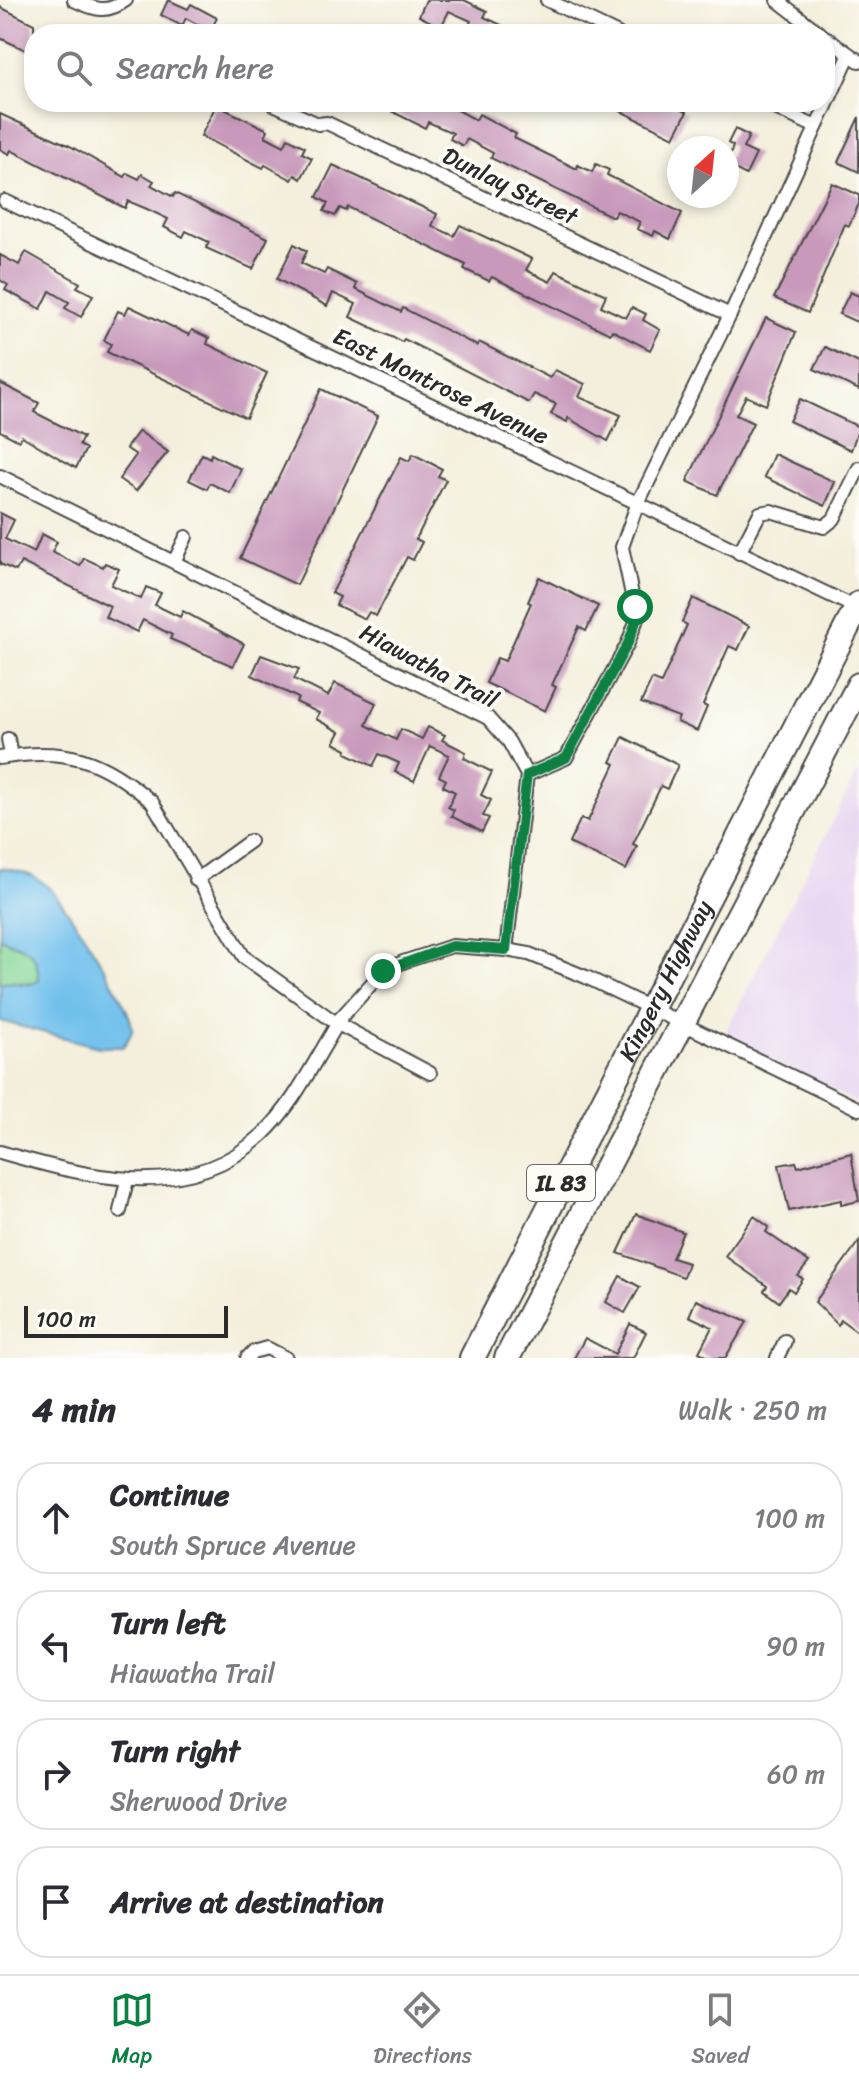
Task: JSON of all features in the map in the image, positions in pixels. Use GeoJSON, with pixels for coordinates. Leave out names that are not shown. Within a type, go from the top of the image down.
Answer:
{"type":"FeatureCollection","features":[{"type":"Feature","properties":{"kind":"highway","name":"Kingery Highway"},"geometry":{"type":"LineString","coordinates":[[472,1358],[858,607]]}},
{"type":"Feature","properties":{"kind":"highway","name":"Kingery Highway"},"geometry":{"type":"LineString","coordinates":[[507,1358],[859,685]]}},
{"type":"Feature","properties":{"kind":"street"},"geometry":{"type":"LineString","coordinates":[[74,0],[96,10],[113,10],[126,0]]}},
{"type":"Feature","properties":{"kind":"street"},"geometry":{"type":"LineString","coordinates":[[547,0],[597,24]]}},
{"type":"Feature","properties":{"kind":"street"},"geometry":{"type":"LineString","coordinates":[[777,0],[808,24]]}},
{"type":"Feature","properties":{"kind":"street"},"geometry":{"type":"LineString","coordinates":[[835,45],[854,58],[835,92]]}},
{"type":"Feature","properties":{"kind":"street","name":"Dunlay Street"},"geometry":{"type":"LineString","coordinates":[[291,112],[318,124],[327,123],[730,315]]}},
{"type":"Feature","properties":{"kind":"street"},"geometry":{"type":"LineString","coordinates":[[784,112],[816,127]]}},
{"type":"Feature","properties":{"kind":"street"},"geometry":{"type":"LineString","coordinates":[[506,950],[527,775],[566,758],[628,643],[637,619],[622,547],[637,505],[824,112]]}},
{"type":"Feature","properties":{"kind":"street","name":"East Montrose Avenue"},"geometry":{"type":"LineString","coordinates":[[5,201],[637,505],[858,607]]}},
{"type":"Feature","properties":{"kind":"street"},"geometry":{"type":"LineString","coordinates":[[739,553],[760,513],[771,511],[824,527],[834,519],[859,468]]}},
{"type":"Feature","properties":{"kind":"street","name":"Hiawatha Trail"},"geometry":{"type":"LineString","coordinates":[[0,476],[175,560],[488,718],[509,742],[527,775]]}},
{"type":"Feature","properties":{"kind":"street"},"geometry":{"type":"LineString","coordinates":[[175,560],[186,537]]}},
{"type":"Feature","properties":{"kind":"street"},"geometry":{"type":"LineString","coordinates":[[8,739],[6,757],[65,755],[86,758],[113,772],[152,802],[244,957],[337,1023],[430,1073]]}},
{"type":"Feature","properties":{"kind":"street"},"geometry":{"type":"LineString","coordinates":[[196,880],[250,841]]}},
{"type":"Feature","properties":{"kind":"street"},"geometry":{"type":"LineString","coordinates":[[0,1152],[72,1173],[127,1180],[174,1178],[210,1169],[248,1147],[285,1107],[337,1023],[383,971],[452,946],[529,954],[650,1007],[859,1109]]}},
{"type":"Feature","properties":{"kind":"street"},"geometry":{"type":"LineString","coordinates":[[120,1211],[127,1180]]}},
{"type":"Feature","properties":{"kind":"street"},"geometry":{"type":"LineString","coordinates":[[777,1358],[785,1341]]}},
{"type":"Feature","properties":{"kind":"street"},"geometry":{"type":"LineString","coordinates":[[247,1358],[253,1352],[267,1348],[286,1358]]}},
{"type":"Feature","properties":{"kind":"shaded area"},"geometry":{"type":"Polygon","coordinates":[[[859,769],[859,1104],[723,1037],[859,769]]]}},
{"type":"Feature","properties":{"kind":"green space"},"geometry":{"type":"Polygon","coordinates":[[[0,938],[24,948],[33,956],[39,980],[35,984],[7,981],[0,984],[0,938]]]}},
{"type":"Feature","properties":{"kind":"water"},"geometry":{"type":"Polygon","coordinates":[[[0,868],[24,873],[41,881],[67,911],[96,955],[130,1018],[132,1030],[123,1047],[99,1047],[0,1021],[0,984],[30,984],[39,980],[33,955],[0,938],[0,868]]]}},
{"type":"Feature","properties":{"kind":"building"},"geometry":{"type":"Polygon","coordinates":[[[168,0],[188,9],[191,4],[217,18],[214,24],[197,24],[186,18],[183,24],[178,24],[161,15],[168,0]]]}},
{"type":"Feature","properties":{"kind":"building"},"geometry":{"type":"Polygon","coordinates":[[[426,0],[464,0],[487,11],[484,17],[499,24],[470,24],[471,21],[449,11],[442,24],[435,24],[419,16],[426,0]]]}},
{"type":"Feature","properties":{"kind":"building"},"geometry":{"type":"Polygon","coordinates":[[[0,7],[34,24],[24,24],[24,49],[0,38],[0,7]]]}},
{"type":"Feature","properties":{"kind":"building"},"geometry":{"type":"Polygon","coordinates":[[[213,112],[231,112],[268,130],[265,136],[284,146],[288,138],[305,147],[302,153],[312,158],[301,179],[295,175],[292,180],[201,136],[213,112]]]}},
{"type":"Feature","properties":{"kind":"building"},"geometry":{"type":"Polygon","coordinates":[[[393,112],[461,112],[476,120],[479,114],[516,134],[514,138],[577,169],[578,165],[592,172],[596,164],[609,170],[607,175],[682,213],[670,239],[655,231],[653,236],[637,229],[640,222],[617,211],[613,217],[491,158],[493,153],[467,139],[463,146],[450,139],[453,133],[428,122],[425,128],[393,112]]]}},
{"type":"Feature","properties":{"kind":"building"},"geometry":{"type":"Polygon","coordinates":[[[623,112],[687,112],[672,136],[623,112]]]}},
{"type":"Feature","properties":{"kind":"building"},"geometry":{"type":"Polygon","coordinates":[[[0,114],[68,145],[125,177],[127,173],[139,179],[142,174],[154,181],[151,185],[173,197],[175,193],[268,238],[253,269],[206,248],[209,242],[186,231],[183,237],[164,227],[168,219],[147,209],[128,201],[125,208],[11,150],[9,154],[0,149],[0,114]]]}},
{"type":"Feature","properties":{"kind":"building"},"geometry":{"type":"Polygon","coordinates":[[[859,117],[859,172],[838,162],[859,117]]]}},
{"type":"Feature","properties":{"kind":"building"},"geometry":{"type":"Polygon","coordinates":[[[735,129],[749,136],[743,148],[756,154],[746,175],[739,171],[739,136],[732,136],[735,129]]]}},
{"type":"Feature","properties":{"kind":"building"},"geometry":{"type":"Polygon","coordinates":[[[333,165],[437,214],[432,226],[454,236],[460,225],[532,259],[526,270],[550,282],[556,271],[606,295],[601,306],[626,318],[632,307],[646,314],[643,320],[660,330],[650,350],[492,277],[489,281],[464,269],[466,265],[348,207],[346,211],[340,208],[335,216],[324,211],[328,203],[317,197],[333,165]]]}},
{"type":"Feature","properties":{"kind":"building"},"geometry":{"type":"Polygon","coordinates":[[[832,183],[859,195],[859,204],[849,226],[845,224],[808,313],[774,298],[832,183]]]}},
{"type":"Feature","properties":{"kind":"building"},"geometry":{"type":"Polygon","coordinates":[[[294,244],[307,251],[301,263],[324,274],[327,269],[357,284],[355,289],[401,312],[403,308],[477,346],[479,342],[550,378],[555,370],[585,384],[579,397],[621,415],[608,441],[568,418],[567,422],[551,414],[556,404],[534,394],[529,403],[404,339],[402,342],[350,317],[356,304],[333,293],[327,306],[277,279],[294,244]]]}},
{"type":"Feature","properties":{"kind":"building"},"geometry":{"type":"Polygon","coordinates":[[[26,252],[80,283],[77,287],[93,295],[81,317],[65,308],[69,302],[50,291],[41,309],[5,290],[8,285],[0,280],[0,255],[19,265],[26,252]]]}},
{"type":"Feature","properties":{"kind":"building"},"geometry":{"type":"Polygon","coordinates":[[[850,292],[859,296],[859,323],[839,314],[850,292]]]}},
{"type":"Feature","properties":{"kind":"building"},"geometry":{"type":"Polygon","coordinates":[[[129,306],[189,335],[192,330],[209,338],[207,344],[267,373],[246,418],[107,352],[111,344],[104,340],[118,311],[125,314],[129,306]]]}},
{"type":"Feature","properties":{"kind":"building"},"geometry":{"type":"Polygon","coordinates":[[[766,318],[796,332],[766,405],[746,396],[736,415],[753,423],[717,495],[687,481],[766,318]]]}},
{"type":"Feature","properties":{"kind":"building"},"geometry":{"type":"Polygon","coordinates":[[[825,347],[859,363],[859,390],[814,369],[825,347]]]}},
{"type":"Feature","properties":{"kind":"building"},"geometry":{"type":"Polygon","coordinates":[[[0,383],[39,403],[34,412],[83,437],[79,445],[86,449],[76,468],[22,436],[19,441],[0,431],[0,383]]]}},
{"type":"Feature","properties":{"kind":"building"},"geometry":{"type":"Polygon","coordinates":[[[321,389],[378,416],[297,585],[240,558],[321,389]]]}},
{"type":"Feature","properties":{"kind":"building"},"geometry":{"type":"Polygon","coordinates":[[[800,399],[859,427],[851,450],[789,421],[800,399]]]}},
{"type":"Feature","properties":{"kind":"building"},"geometry":{"type":"Polygon","coordinates":[[[139,431],[168,452],[136,491],[119,479],[136,455],[126,448],[139,431]]]}},
{"type":"Feature","properties":{"kind":"building"},"geometry":{"type":"Polygon","coordinates":[[[202,454],[210,458],[211,454],[241,469],[230,493],[210,483],[207,489],[189,480],[202,454]]]}},
{"type":"Feature","properties":{"kind":"building"},"geometry":{"type":"Polygon","coordinates":[[[413,454],[442,469],[438,476],[446,480],[416,539],[422,542],[413,560],[407,557],[376,616],[369,612],[365,619],[336,605],[340,597],[332,593],[401,457],[409,461],[413,454]]]}},
{"type":"Feature","properties":{"kind":"building"},"geometry":{"type":"Polygon","coordinates":[[[774,454],[835,482],[825,506],[764,477],[774,454]]]}},
{"type":"Feature","properties":{"kind":"building"},"geometry":{"type":"Polygon","coordinates":[[[0,513],[14,520],[5,539],[34,553],[42,534],[57,542],[52,552],[80,566],[84,558],[103,567],[105,563],[119,569],[111,585],[141,599],[146,587],[161,593],[155,605],[180,617],[183,611],[244,644],[233,666],[170,639],[172,635],[143,620],[137,632],[105,617],[110,606],[21,562],[16,571],[0,564],[0,513]]]}},
{"type":"Feature","properties":{"kind":"building"},"geometry":{"type":"Polygon","coordinates":[[[539,577],[598,606],[586,631],[579,627],[552,685],[556,687],[545,711],[486,683],[497,658],[505,661],[539,577]]]}},
{"type":"Feature","properties":{"kind":"building"},"geometry":{"type":"Polygon","coordinates":[[[693,598],[749,626],[738,650],[729,646],[703,705],[707,707],[697,731],[677,722],[679,717],[641,703],[652,679],[661,683],[687,625],[682,622],[693,598]]]}},
{"type":"Feature","properties":{"kind":"building"},"geometry":{"type":"Polygon","coordinates":[[[261,655],[299,669],[294,679],[328,696],[335,683],[376,703],[366,725],[396,740],[401,729],[422,739],[428,727],[445,735],[442,740],[466,752],[464,758],[492,772],[481,795],[491,800],[483,816],[489,818],[482,832],[451,816],[454,810],[448,807],[455,792],[443,786],[446,780],[439,776],[449,755],[430,746],[414,781],[395,772],[399,763],[379,754],[373,766],[346,753],[347,750],[334,743],[340,732],[316,719],[319,713],[296,702],[298,698],[252,675],[261,655]]]}},
{"type":"Feature","properties":{"kind":"building"},"geometry":{"type":"Polygon","coordinates":[[[623,737],[678,765],[667,789],[661,786],[633,844],[637,846],[626,870],[569,843],[581,818],[588,821],[615,764],[611,762],[623,737]]]}},
{"type":"Feature","properties":{"kind":"building"},"geometry":{"type":"Polygon","coordinates":[[[851,1153],[859,1201],[841,1205],[841,1200],[789,1211],[779,1165],[796,1162],[798,1167],[851,1153]]]}},
{"type":"Feature","properties":{"kind":"building"},"geometry":{"type":"Polygon","coordinates":[[[636,1214],[683,1232],[672,1258],[688,1263],[683,1277],[618,1253],[636,1214]]]}},
{"type":"Feature","properties":{"kind":"building"},"geometry":{"type":"Polygon","coordinates":[[[754,1216],[769,1227],[766,1232],[809,1262],[798,1276],[803,1279],[794,1292],[789,1288],[779,1302],[764,1291],[767,1286],[725,1256],[754,1216]]]}},
{"type":"Feature","properties":{"kind":"building"},"geometry":{"type":"Polygon","coordinates":[[[859,1241],[859,1333],[841,1320],[838,1325],[815,1302],[859,1241]]]}},
{"type":"Feature","properties":{"kind":"building"},"geometry":{"type":"Polygon","coordinates":[[[620,1276],[640,1287],[625,1313],[606,1302],[620,1276]]]}},
{"type":"Feature","properties":{"kind":"building"},"geometry":{"type":"Polygon","coordinates":[[[696,1300],[747,1322],[725,1358],[710,1358],[699,1352],[712,1327],[689,1316],[696,1300]]]}},
{"type":"Feature","properties":{"kind":"building"},"geometry":{"type":"Polygon","coordinates":[[[630,1324],[646,1332],[633,1358],[574,1358],[585,1338],[615,1354],[630,1324]]]}},
{"type":"Feature","properties":{"kind":"route"},"geometry":{"type":"LineString","coordinates":[[383,971],[452,946],[506,950],[527,775],[566,758],[628,643],[637,619],[635,607]]}}]}
